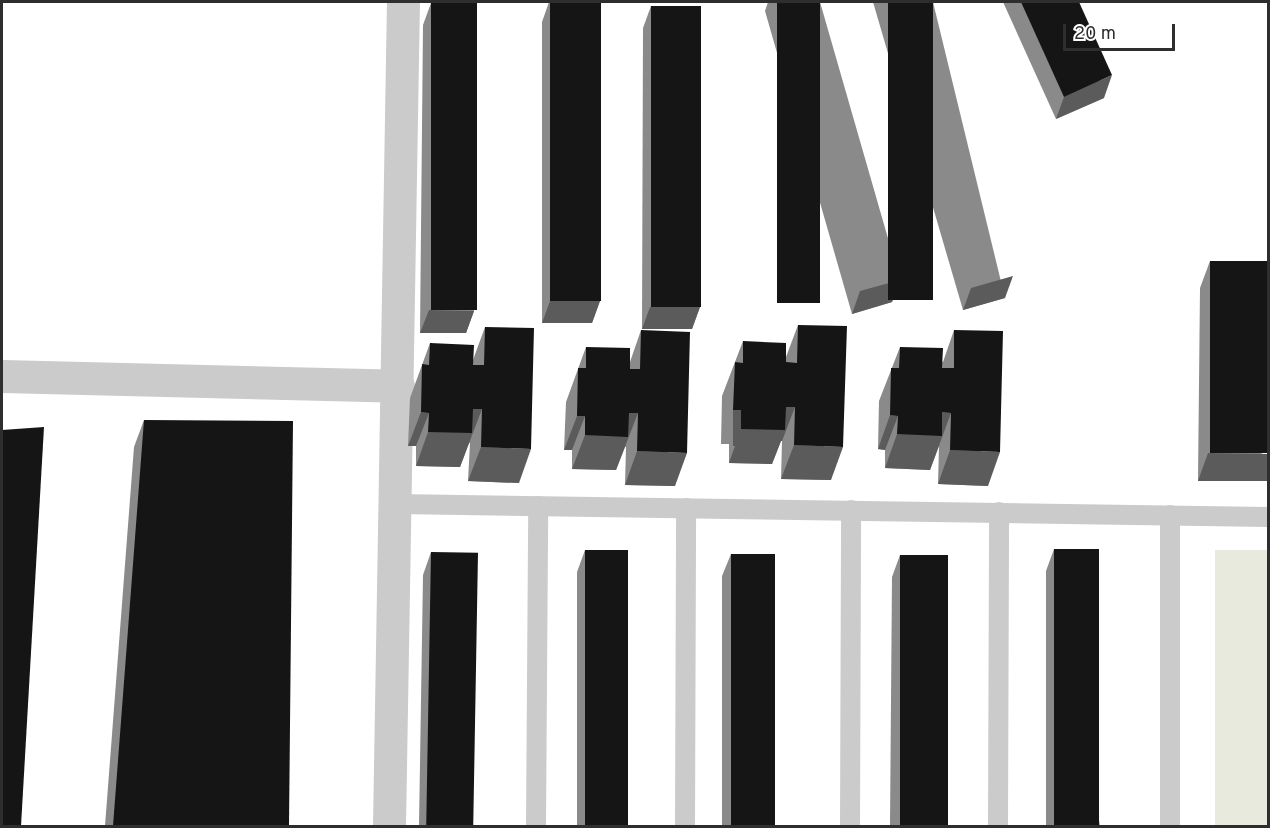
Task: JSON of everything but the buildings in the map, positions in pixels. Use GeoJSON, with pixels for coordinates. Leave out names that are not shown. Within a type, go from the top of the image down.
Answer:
{"type":"FeatureCollection","features":[{"type":"Feature","properties":{"kind":"street"},"geometry":{"type":"LineString","coordinates":[[389,826],[403,2]]}},
{"type":"Feature","properties":{"kind":"street"},"geometry":{"type":"LineString","coordinates":[[2,376],[398,386]]}},
{"type":"Feature","properties":{"kind":"lane"},"geometry":{"type":"LineString","coordinates":[[396,504],[1269,517]]}},
{"type":"Feature","properties":{"kind":"lane"},"geometry":{"type":"LineString","coordinates":[[536,826],[538,506]]}},
{"type":"Feature","properties":{"kind":"lane"},"geometry":{"type":"LineString","coordinates":[[685,826],[686,508]]}},
{"type":"Feature","properties":{"kind":"lane"},"geometry":{"type":"LineString","coordinates":[[850,826],[851,510]]}},
{"type":"Feature","properties":{"kind":"lane"},"geometry":{"type":"LineString","coordinates":[[999,512],[999,826]]}},
{"type":"Feature","properties":{"kind":"lane"},"geometry":{"type":"LineString","coordinates":[[1170,515],[1170,826]]}},
{"type":"Feature","properties":{"kind":"shaded area"},"geometry":{"type":"Polygon","coordinates":[[[1215,550],[1268,550],[1268,826],[1215,826],[1215,550]]]}}]}
